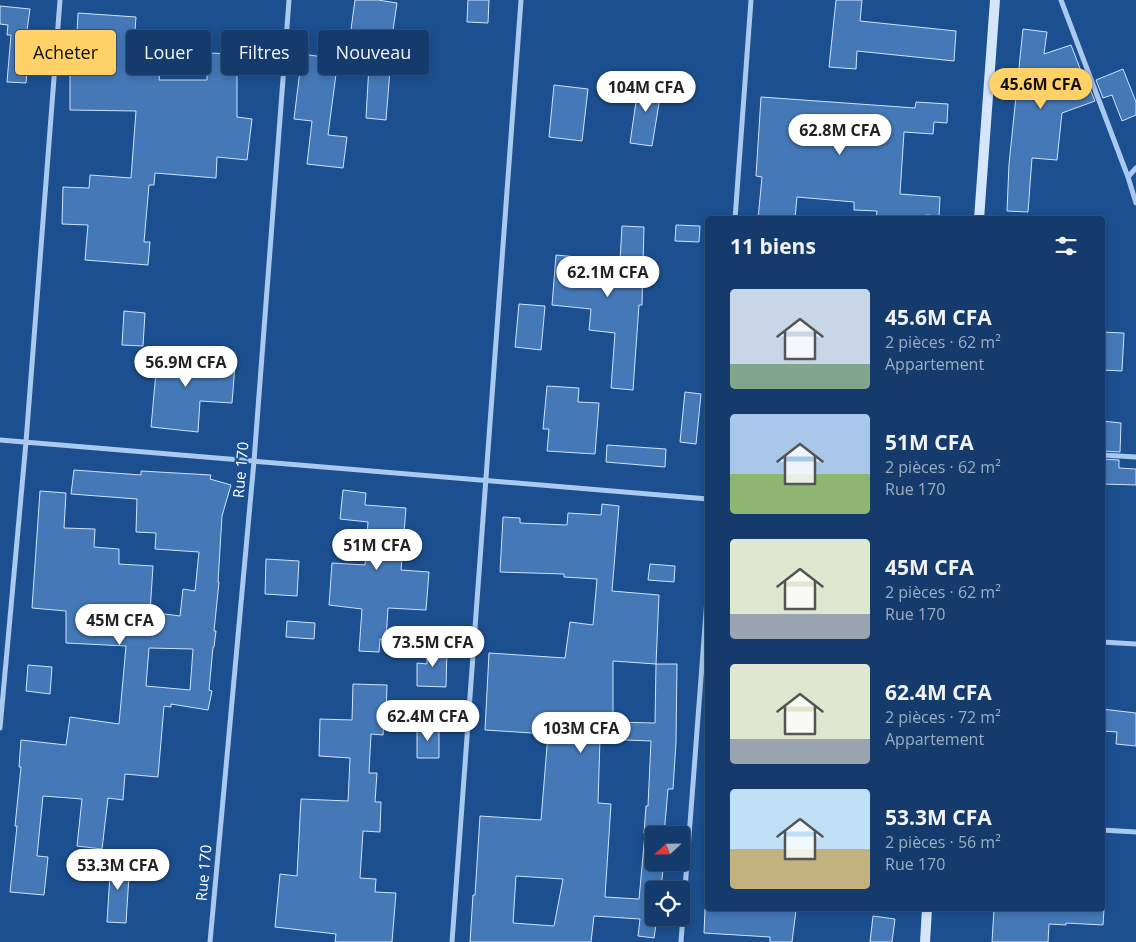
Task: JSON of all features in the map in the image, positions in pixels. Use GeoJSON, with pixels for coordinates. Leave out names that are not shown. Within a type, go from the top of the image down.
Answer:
{"type":"FeatureCollection","features":[{"type":"Feature","properties":{"kind":"street"},"geometry":{"type":"LineString","coordinates":[[0,728],[26,442],[60,0]]}},
{"type":"Feature","properties":{"kind":"street","name":"Rue 170"},"geometry":{"type":"LineString","coordinates":[[210,942],[254,461],[289,0]]}},
{"type":"Feature","properties":{"kind":"street"},"geometry":{"type":"LineString","coordinates":[[452,942],[520,0]]}},
{"type":"Feature","properties":{"kind":"street"},"geometry":{"type":"LineString","coordinates":[[735,216],[751,0]]}},
{"type":"Feature","properties":{"kind":"street"},"geometry":{"type":"LineString","coordinates":[[979,216],[995,0]]}},
{"type":"Feature","properties":{"kind":"street"},"geometry":{"type":"LineString","coordinates":[[1061,0],[1128,177],[1136,203]]}},
{"type":"Feature","properties":{"kind":"street"},"geometry":{"type":"LineString","coordinates":[[1128,177],[1136,168]]}},
{"type":"Feature","properties":{"kind":"street"},"geometry":{"type":"LineString","coordinates":[[0,440],[705,498]]}},
{"type":"Feature","properties":{"kind":"street"},"geometry":{"type":"LineString","coordinates":[[1105,455],[1136,457]]}},
{"type":"Feature","properties":{"kind":"street"},"geometry":{"type":"LineString","coordinates":[[681,942],[705,626]]}},
{"type":"Feature","properties":{"kind":"street"},"geometry":{"type":"LineString","coordinates":[[1105,642],[1136,644]]}},
{"type":"Feature","properties":{"kind":"street"},"geometry":{"type":"LineString","coordinates":[[1105,830],[1136,832]]}},
{"type":"Feature","properties":{"kind":"street"},"geometry":{"type":"LineString","coordinates":[[925,942],[927,911]]}},
{"type":"Feature","properties":{"kind":"building"},"geometry":{"type":"Polygon","coordinates":[[[355,0],[378,0],[397,3],[393,30],[351,30],[355,0]]]}},
{"type":"Feature","properties":{"kind":"building"},"geometry":{"type":"Polygon","coordinates":[[[468,0],[489,0],[488,23],[467,22],[468,0]]]}},
{"type":"Feature","properties":{"kind":"building"},"geometry":{"type":"Polygon","coordinates":[[[836,0],[862,0],[860,21],[956,31],[954,61],[857,51],[856,69],[829,67],[836,0]]]}},
{"type":"Feature","properties":{"kind":"building"},"geometry":{"type":"Polygon","coordinates":[[[0,6],[30,9],[27,30],[15,30],[15,75],[27,75],[26,83],[7,82],[11,35],[7,35],[8,25],[0,24],[0,6]]]}},
{"type":"Feature","properties":{"kind":"building"},"geometry":{"type":"Polygon","coordinates":[[[78,13],[136,17],[135,30],[126,30],[126,75],[160,75],[159,80],[207,80],[207,75],[211,75],[211,53],[221,53],[221,75],[237,75],[237,117],[252,119],[247,160],[217,157],[216,178],[155,173],[154,185],[149,185],[144,242],[150,242],[148,265],[85,260],[88,225],[62,224],[63,187],[89,188],[90,175],[131,178],[136,111],[70,110],[70,75],[116,75],[116,30],[77,30],[78,13]]]}},
{"type":"Feature","properties":{"kind":"building"},"geometry":{"type":"Polygon","coordinates":[[[1023,29],[1047,32],[1044,54],[1071,45],[1086,84],[1088,84],[1095,101],[1062,113],[1057,160],[1032,158],[1028,212],[1007,211],[1009,164],[1023,29]]]}},
{"type":"Feature","properties":{"kind":"building"},"geometry":{"type":"Polygon","coordinates":[[[308,55],[318,56],[318,75],[336,75],[328,135],[347,137],[343,168],[307,164],[312,121],[294,119],[299,75],[308,75],[308,55]]]}},
{"type":"Feature","properties":{"kind":"building"},"geometry":{"type":"Polygon","coordinates":[[[1123,69],[1136,102],[1136,115],[1122,121],[1112,95],[1103,98],[1096,80],[1123,69]]]}},
{"type":"Feature","properties":{"kind":"building"},"geometry":{"type":"Polygon","coordinates":[[[368,75],[390,75],[386,120],[366,118],[368,75]]]}},
{"type":"Feature","properties":{"kind":"building"},"geometry":{"type":"Polygon","coordinates":[[[639,81],[662,85],[652,146],[630,143],[639,81]]]}},
{"type":"Feature","properties":{"kind":"building"},"geometry":{"type":"Polygon","coordinates":[[[554,85],[588,89],[582,141],[549,137],[554,85]]]}},
{"type":"Feature","properties":{"kind":"building"},"geometry":{"type":"Polygon","coordinates":[[[761,97],[915,108],[916,102],[948,104],[947,123],[934,122],[933,134],[904,132],[900,194],[940,197],[939,216],[876,216],[877,211],[854,210],[854,202],[797,197],[795,216],[758,216],[762,177],[756,176],[761,97]]]}},
{"type":"Feature","properties":{"kind":"building"},"geometry":{"type":"Polygon","coordinates":[[[676,225],[700,226],[699,242],[675,241],[676,225]]]}},
{"type":"Feature","properties":{"kind":"building"},"geometry":{"type":"Polygon","coordinates":[[[622,226],[644,227],[642,305],[639,305],[633,390],[611,388],[615,333],[589,330],[591,309],[552,305],[556,255],[620,261],[622,226]]]}},
{"type":"Feature","properties":{"kind":"building"},"geometry":{"type":"Polygon","coordinates":[[[519,304],[545,306],[541,350],[515,347],[519,304]]]}},
{"type":"Feature","properties":{"kind":"building"},"geometry":{"type":"Polygon","coordinates":[[[124,311],[145,313],[143,346],[122,345],[124,311]]]}},
{"type":"Feature","properties":{"kind":"building"},"geometry":{"type":"Polygon","coordinates":[[[1105,332],[1124,333],[1122,371],[1105,370],[1105,332]]]}},
{"type":"Feature","properties":{"kind":"building"},"geometry":{"type":"Polygon","coordinates":[[[150,349],[191,352],[190,361],[235,365],[232,403],[200,401],[198,432],[151,427],[156,372],[149,371],[150,349]]]}},
{"type":"Feature","properties":{"kind":"building"},"geometry":{"type":"Polygon","coordinates":[[[547,386],[579,388],[578,402],[599,403],[595,454],[547,451],[549,429],[543,429],[547,386]]]}},
{"type":"Feature","properties":{"kind":"building"},"geometry":{"type":"Polygon","coordinates":[[[685,392],[701,394],[696,444],[680,442],[685,392]]]}},
{"type":"Feature","properties":{"kind":"building"},"geometry":{"type":"Polygon","coordinates":[[[1105,421],[1121,423],[1120,452],[1105,451],[1105,421]]]}},
{"type":"Feature","properties":{"kind":"building"},"geometry":{"type":"Polygon","coordinates":[[[607,445],[666,449],[665,467],[606,462],[607,445]]]}},
{"type":"Feature","properties":{"kind":"building"},"geometry":{"type":"Polygon","coordinates":[[[1105,459],[1119,460],[1119,468],[1136,469],[1136,485],[1105,484],[1105,459]]]}},
{"type":"Feature","properties":{"kind":"building"},"geometry":{"type":"Polygon","coordinates":[[[74,470],[141,475],[141,471],[211,475],[210,479],[231,485],[222,516],[219,582],[214,631],[216,631],[209,690],[212,691],[208,710],[171,704],[171,707],[164,706],[158,777],[125,774],[123,800],[108,798],[102,849],[77,846],[82,799],[43,796],[37,856],[48,857],[44,895],[10,892],[17,826],[15,826],[21,767],[19,767],[21,740],[66,745],[70,717],[119,724],[126,646],[66,643],[66,611],[32,608],[40,491],[66,493],[64,528],[95,529],[94,547],[119,549],[119,564],[153,566],[150,612],[180,616],[183,589],[195,591],[199,552],[155,549],[156,533],[136,532],[137,499],[71,494],[74,470]],[[149,648],[146,686],[190,690],[193,649],[149,648]]]}},
{"type":"Feature","properties":{"kind":"building"},"geometry":{"type":"Polygon","coordinates":[[[343,490],[366,493],[365,505],[406,508],[401,570],[429,572],[426,610],[388,608],[386,640],[380,639],[379,652],[359,651],[362,609],[329,605],[332,563],[365,565],[368,522],[340,519],[343,490]]]}},
{"type":"Feature","properties":{"kind":"building"},"geometry":{"type":"Polygon","coordinates":[[[602,504],[619,506],[612,591],[659,595],[656,664],[677,664],[673,789],[668,789],[665,826],[645,826],[645,834],[645,871],[663,871],[662,881],[645,881],[645,926],[656,926],[654,938],[638,936],[640,919],[594,916],[591,942],[470,942],[480,816],[541,820],[548,734],[485,730],[489,653],[565,658],[570,622],[593,625],[597,579],[564,577],[564,574],[500,572],[503,517],[520,518],[520,523],[567,525],[568,513],[601,515],[602,504]],[[613,661],[613,722],[655,723],[656,664],[613,661]],[[600,739],[598,803],[611,804],[605,897],[639,899],[646,806],[648,806],[651,741],[600,739]],[[516,876],[513,923],[554,926],[563,879],[516,876]]]}},
{"type":"Feature","properties":{"kind":"building"},"geometry":{"type":"Polygon","coordinates":[[[266,559],[299,561],[297,596],[265,594],[266,559]]]}},
{"type":"Feature","properties":{"kind":"building"},"geometry":{"type":"Polygon","coordinates":[[[650,564],[675,566],[674,582],[648,580],[650,564]]]}},
{"type":"Feature","properties":{"kind":"building"},"geometry":{"type":"Polygon","coordinates":[[[287,621],[315,623],[314,639],[286,637],[287,621]]]}},
{"type":"Feature","properties":{"kind":"building"},"geometry":{"type":"Polygon","coordinates":[[[427,646],[447,647],[446,687],[417,686],[417,663],[427,664],[427,646]]]}},
{"type":"Feature","properties":{"kind":"building"},"geometry":{"type":"Polygon","coordinates":[[[28,665],[52,667],[50,694],[26,691],[28,665]]]}},
{"type":"Feature","properties":{"kind":"building"},"geometry":{"type":"Polygon","coordinates":[[[353,684],[387,685],[386,718],[384,718],[383,735],[371,734],[369,773],[377,773],[375,802],[381,802],[380,832],[363,831],[360,878],[376,879],[375,892],[396,893],[392,942],[335,942],[336,934],[275,927],[280,874],[297,876],[301,799],[348,801],[350,758],[319,756],[320,719],[352,720],[353,684]]]}},
{"type":"Feature","properties":{"kind":"building"},"geometry":{"type":"Polygon","coordinates":[[[1105,709],[1136,713],[1136,746],[1116,744],[1117,732],[1105,731],[1105,709]]]}},
{"type":"Feature","properties":{"kind":"building"},"geometry":{"type":"Polygon","coordinates":[[[417,725],[439,725],[439,758],[417,758],[417,725]]]}},
{"type":"Feature","properties":{"kind":"building"},"geometry":{"type":"Polygon","coordinates":[[[111,858],[130,860],[126,923],[107,922],[111,858]]]}},
{"type":"Feature","properties":{"kind":"building"},"geometry":{"type":"Polygon","coordinates":[[[705,909],[705,911],[796,911],[792,942],[770,942],[770,937],[704,933],[705,909]]]}},
{"type":"Feature","properties":{"kind":"building"},"geometry":{"type":"Polygon","coordinates":[[[994,911],[1104,911],[1103,925],[1049,924],[1048,942],[992,942],[994,911]]]}},
{"type":"Feature","properties":{"kind":"building"},"geometry":{"type":"Polygon","coordinates":[[[873,916],[895,919],[892,942],[870,942],[873,916]]]}}]}
